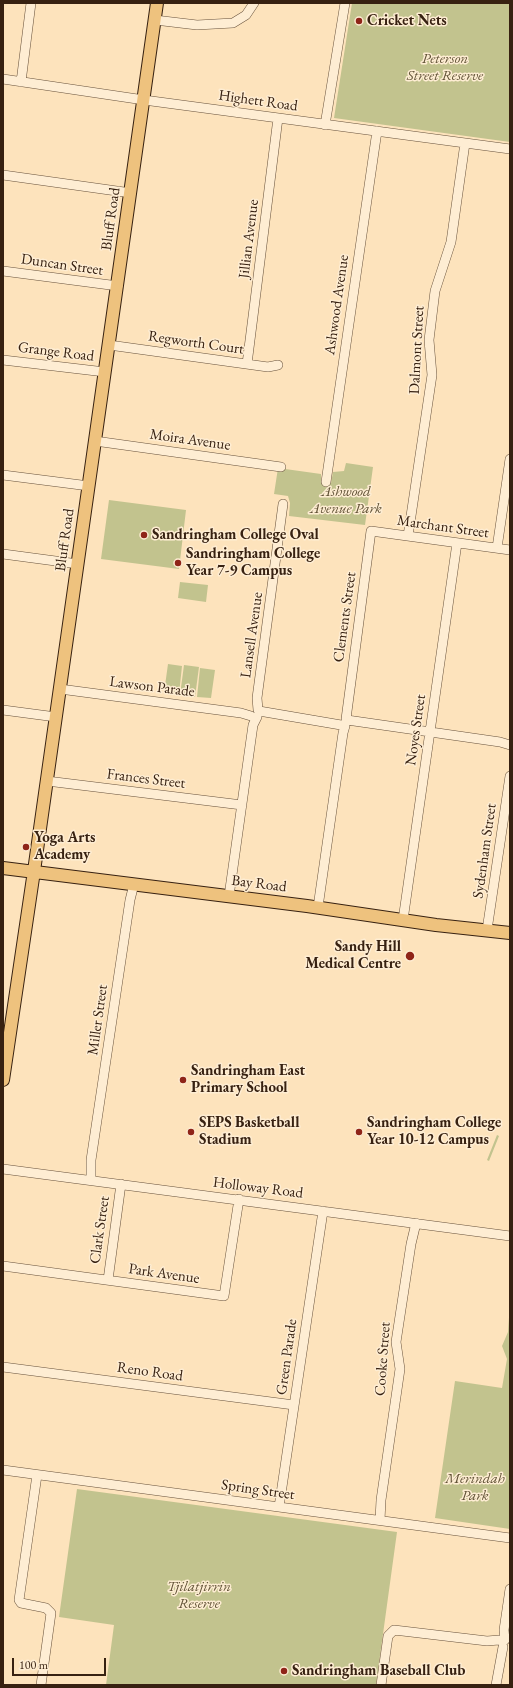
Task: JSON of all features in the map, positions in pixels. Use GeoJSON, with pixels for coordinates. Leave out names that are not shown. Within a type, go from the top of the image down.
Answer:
{"type":"FeatureCollection","features":[{"type":"Feature","properties":{"kind":"main road","name":"Bluff Road"},"geometry":{"type":"LineString","coordinates":[[3,1080],[118,286],[157,3]]}},
{"type":"Feature","properties":{"kind":"main road","name":"Bay Road"},"geometry":{"type":"LineString","coordinates":[[3,868],[510,933]]}},
{"type":"Feature","properties":{"kind":"street"},"geometry":{"type":"LineString","coordinates":[[21,82],[31,3]]}},
{"type":"Feature","properties":{"kind":"street"},"geometry":{"type":"LineString","coordinates":[[155,20],[197,25],[233,23],[246,16],[254,3]]}},
{"type":"Feature","properties":{"kind":"street"},"geometry":{"type":"LineString","coordinates":[[325,124],[345,3]]}},
{"type":"Feature","properties":{"kind":"street","name":"Highett Road"},"geometry":{"type":"LineString","coordinates":[[3,79],[144,100],[510,149]]}},
{"type":"Feature","properties":{"kind":"street","name":"Jillian Avenue"},"geometry":{"type":"LineString","coordinates":[[247,364],[278,118]]}},
{"type":"Feature","properties":{"kind":"street","name":"Ashwood Avenue"},"geometry":{"type":"LineString","coordinates":[[326,482],[376,131]]}},
{"type":"Feature","properties":{"kind":"street","name":"Dalmont Street"},"geometry":{"type":"LineString","coordinates":[[408,536],[432,375],[429,340],[434,298],[436,287],[451,242],[465,143]]}},
{"type":"Feature","properties":{"kind":"street"},"geometry":{"type":"LineString","coordinates":[[3,175],[131,193]]}},
{"type":"Feature","properties":{"kind":"street","name":"Duncan Street"},"geometry":{"type":"LineString","coordinates":[[3,271],[118,286]]}},
{"type":"Feature","properties":{"kind":"street","name":"Regworth Court"},"geometry":{"type":"LineString","coordinates":[[109,346],[268,367],[278,365]]}},
{"type":"Feature","properties":{"kind":"street","name":"Grange Road"},"geometry":{"type":"LineString","coordinates":[[3,360],[105,372]]}},
{"type":"Feature","properties":{"kind":"street","name":"Moira Avenue"},"geometry":{"type":"LineString","coordinates":[[95,441],[281,467]]}},
{"type":"Feature","properties":{"kind":"street"},"geometry":{"type":"LineString","coordinates":[[498,548],[510,459]]}},
{"type":"Feature","properties":{"kind":"street"},"geometry":{"type":"LineString","coordinates":[[3,475],[89,486]]}},
{"type":"Feature","properties":{"kind":"street","name":"Lansell Avenue"},"geometry":{"type":"LineString","coordinates":[[229,896],[283,504]]}},
{"type":"Feature","properties":{"kind":"street","name":"Marchant Street"},"geometry":{"type":"LineString","coordinates":[[372,531],[510,550]]}},
{"type":"Feature","properties":{"kind":"street","name":"Clements Street"},"geometry":{"type":"LineString","coordinates":[[318,908],[343,723],[372,531]]}},
{"type":"Feature","properties":{"kind":"street","name":"Noyes Street"},"geometry":{"type":"LineString","coordinates":[[403,920],[457,543]]}},
{"type":"Feature","properties":{"kind":"street"},"geometry":{"type":"LineString","coordinates":[[3,554],[78,564]]}},
{"type":"Feature","properties":{"kind":"street","name":"Lawson Parade"},"geometry":{"type":"LineString","coordinates":[[60,690],[241,713],[270,714],[343,723],[357,723],[510,743]]}},
{"type":"Feature","properties":{"kind":"street"},"geometry":{"type":"LineString","coordinates":[[3,710],[56,717]]}},
{"type":"Feature","properties":{"kind":"street","name":"Sydenham Street"},"geometry":{"type":"LineString","coordinates":[[487,930],[510,776]]}},
{"type":"Feature","properties":{"kind":"street","name":"Frances Street"},"geometry":{"type":"LineString","coordinates":[[47,781],[242,805]]}},
{"type":"Feature","properties":{"kind":"street","name":"Miller Street"},"geometry":{"type":"LineString","coordinates":[[88,1180],[134,884]]}},
{"type":"Feature","properties":{"kind":"street","name":"Holloway Road"},"geometry":{"type":"LineString","coordinates":[[3,1169],[510,1236]]}},
{"type":"Feature","properties":{"kind":"street","name":"Clark Street"},"geometry":{"type":"LineString","coordinates":[[108,1280],[121,1184]]}},
{"type":"Feature","properties":{"kind":"street","name":"Park Avenue"},"geometry":{"type":"LineString","coordinates":[[3,1266],[224,1296],[239,1200]]}},
{"type":"Feature","properties":{"kind":"street","name":"Green Parade"},"geometry":{"type":"LineString","coordinates":[[279,1507],[322,1211]]}},
{"type":"Feature","properties":{"kind":"street","name":"Cooke Street"},"geometry":{"type":"LineString","coordinates":[[378,1520],[400,1369],[396,1342],[414,1223]]}},
{"type":"Feature","properties":{"kind":"street","name":"Reno Road"},"geometry":{"type":"LineString","coordinates":[[3,1367],[294,1405]]}},
{"type":"Feature","properties":{"kind":"street","name":"Spring Street"},"geometry":{"type":"LineString","coordinates":[[3,1470],[510,1538]]}},
{"type":"Feature","properties":{"kind":"street"},"geometry":{"type":"LineString","coordinates":[[37,1475],[19,1600],[24,1605],[46,1608],[51,1613],[41,1685]]}},
{"type":"Feature","properties":{"kind":"street"},"geometry":{"type":"LineString","coordinates":[[496,1685],[500,1657],[504,1644],[504,1630],[510,1589]]}},
{"type":"Feature","properties":{"kind":"street"},"geometry":{"type":"LineString","coordinates":[[381,1685],[388,1636],[391,1631],[401,1630],[504,1644]]}},
{"type":"Feature","properties":{"kind":"green space","name":"Peterson Street Reserve"},"geometry":{"type":"Polygon","coordinates":[[[352,3],[510,3],[510,142],[334,118],[352,3]]]}},
{"type":"Feature","properties":{"kind":"green space","name":"Ashwood Avenue Park"},"geometry":{"type":"Polygon","coordinates":[[[346,463],[373,467],[365,525],[289,516],[290,503],[288,496],[274,494],[278,468],[321,474],[321,482],[331,483],[333,472],[344,471],[346,463]]]}},
{"type":"Feature","properties":{"kind":"green space","name":"Sandringham College Oval"},"geometry":{"type":"Polygon","coordinates":[[[109,500],[186,510],[179,569],[101,559],[109,500]]]}},
{"type":"Feature","properties":{"kind":"green space"},"geometry":{"type":"Polygon","coordinates":[[[180,582],[208,585],[206,602],[178,598],[180,582]]]}},
{"type":"Feature","properties":{"kind":"green space"},"geometry":{"type":"Polygon","coordinates":[[[168,664],[182,666],[179,694],[164,693],[168,664]]]}},
{"type":"Feature","properties":{"kind":"green space"},"geometry":{"type":"Polygon","coordinates":[[[184,665],[199,667],[195,697],[180,695],[184,665]]]}},
{"type":"Feature","properties":{"kind":"green space"},"geometry":{"type":"Polygon","coordinates":[[[200,668],[215,670],[211,698],[197,697],[200,668]]]}},
{"type":"Feature","properties":{"kind":"green space"},"geometry":{"type":"Polygon","coordinates":[[[497,1135],[499,1136],[489,1161],[487,1160],[497,1135]]]}},
{"type":"Feature","properties":{"kind":"green space","name":"Merindah Park"},"geometry":{"type":"Polygon","coordinates":[[[510,1303],[510,1529],[435,1518],[455,1381],[502,1388],[507,1359],[502,1346],[508,1332],[510,1303]]]}},
{"type":"Feature","properties":{"kind":"green space","name":"Tjilatjirrin Reserve"},"geometry":{"type":"Polygon","coordinates":[[[77,1489],[397,1532],[376,1685],[106,1685],[114,1625],[59,1617],[77,1489]]]}},
{"type":"Feature","properties":{"kind":"place","name":"Cricket Nets"},"geometry":{"type":"Point","coordinates":[359,21]}},
{"type":"Feature","properties":{"kind":"place","name":"Sandringham College Oval"},"geometry":{"type":"Point","coordinates":[144,535]}},
{"type":"Feature","properties":{"kind":"place","name":"Sandringham College Year 7-9 Campus"},"geometry":{"type":"Point","coordinates":[178,563]}},
{"type":"Feature","properties":{"kind":"place","name":"Yoga Arts Academy"},"geometry":{"type":"Point","coordinates":[26,847]}},
{"type":"Feature","properties":{"kind":"place","name":"Sandy Hill Medical Centre"},"geometry":{"type":"Point","coordinates":[410,956]}},
{"type":"Feature","properties":{"kind":"place","name":"Sandringham East Primary School"},"geometry":{"type":"Point","coordinates":[183,1080]}},
{"type":"Feature","properties":{"kind":"place","name":"SEPS Basketball Stadium"},"geometry":{"type":"Point","coordinates":[191,1132]}},
{"type":"Feature","properties":{"kind":"place","name":"Sandringham College Year 10-12 Campus"},"geometry":{"type":"Point","coordinates":[359,1132]}},
{"type":"Feature","properties":{"kind":"place","name":"Sandringham Baseball Club"},"geometry":{"type":"Point","coordinates":[284,1671]}}]}
